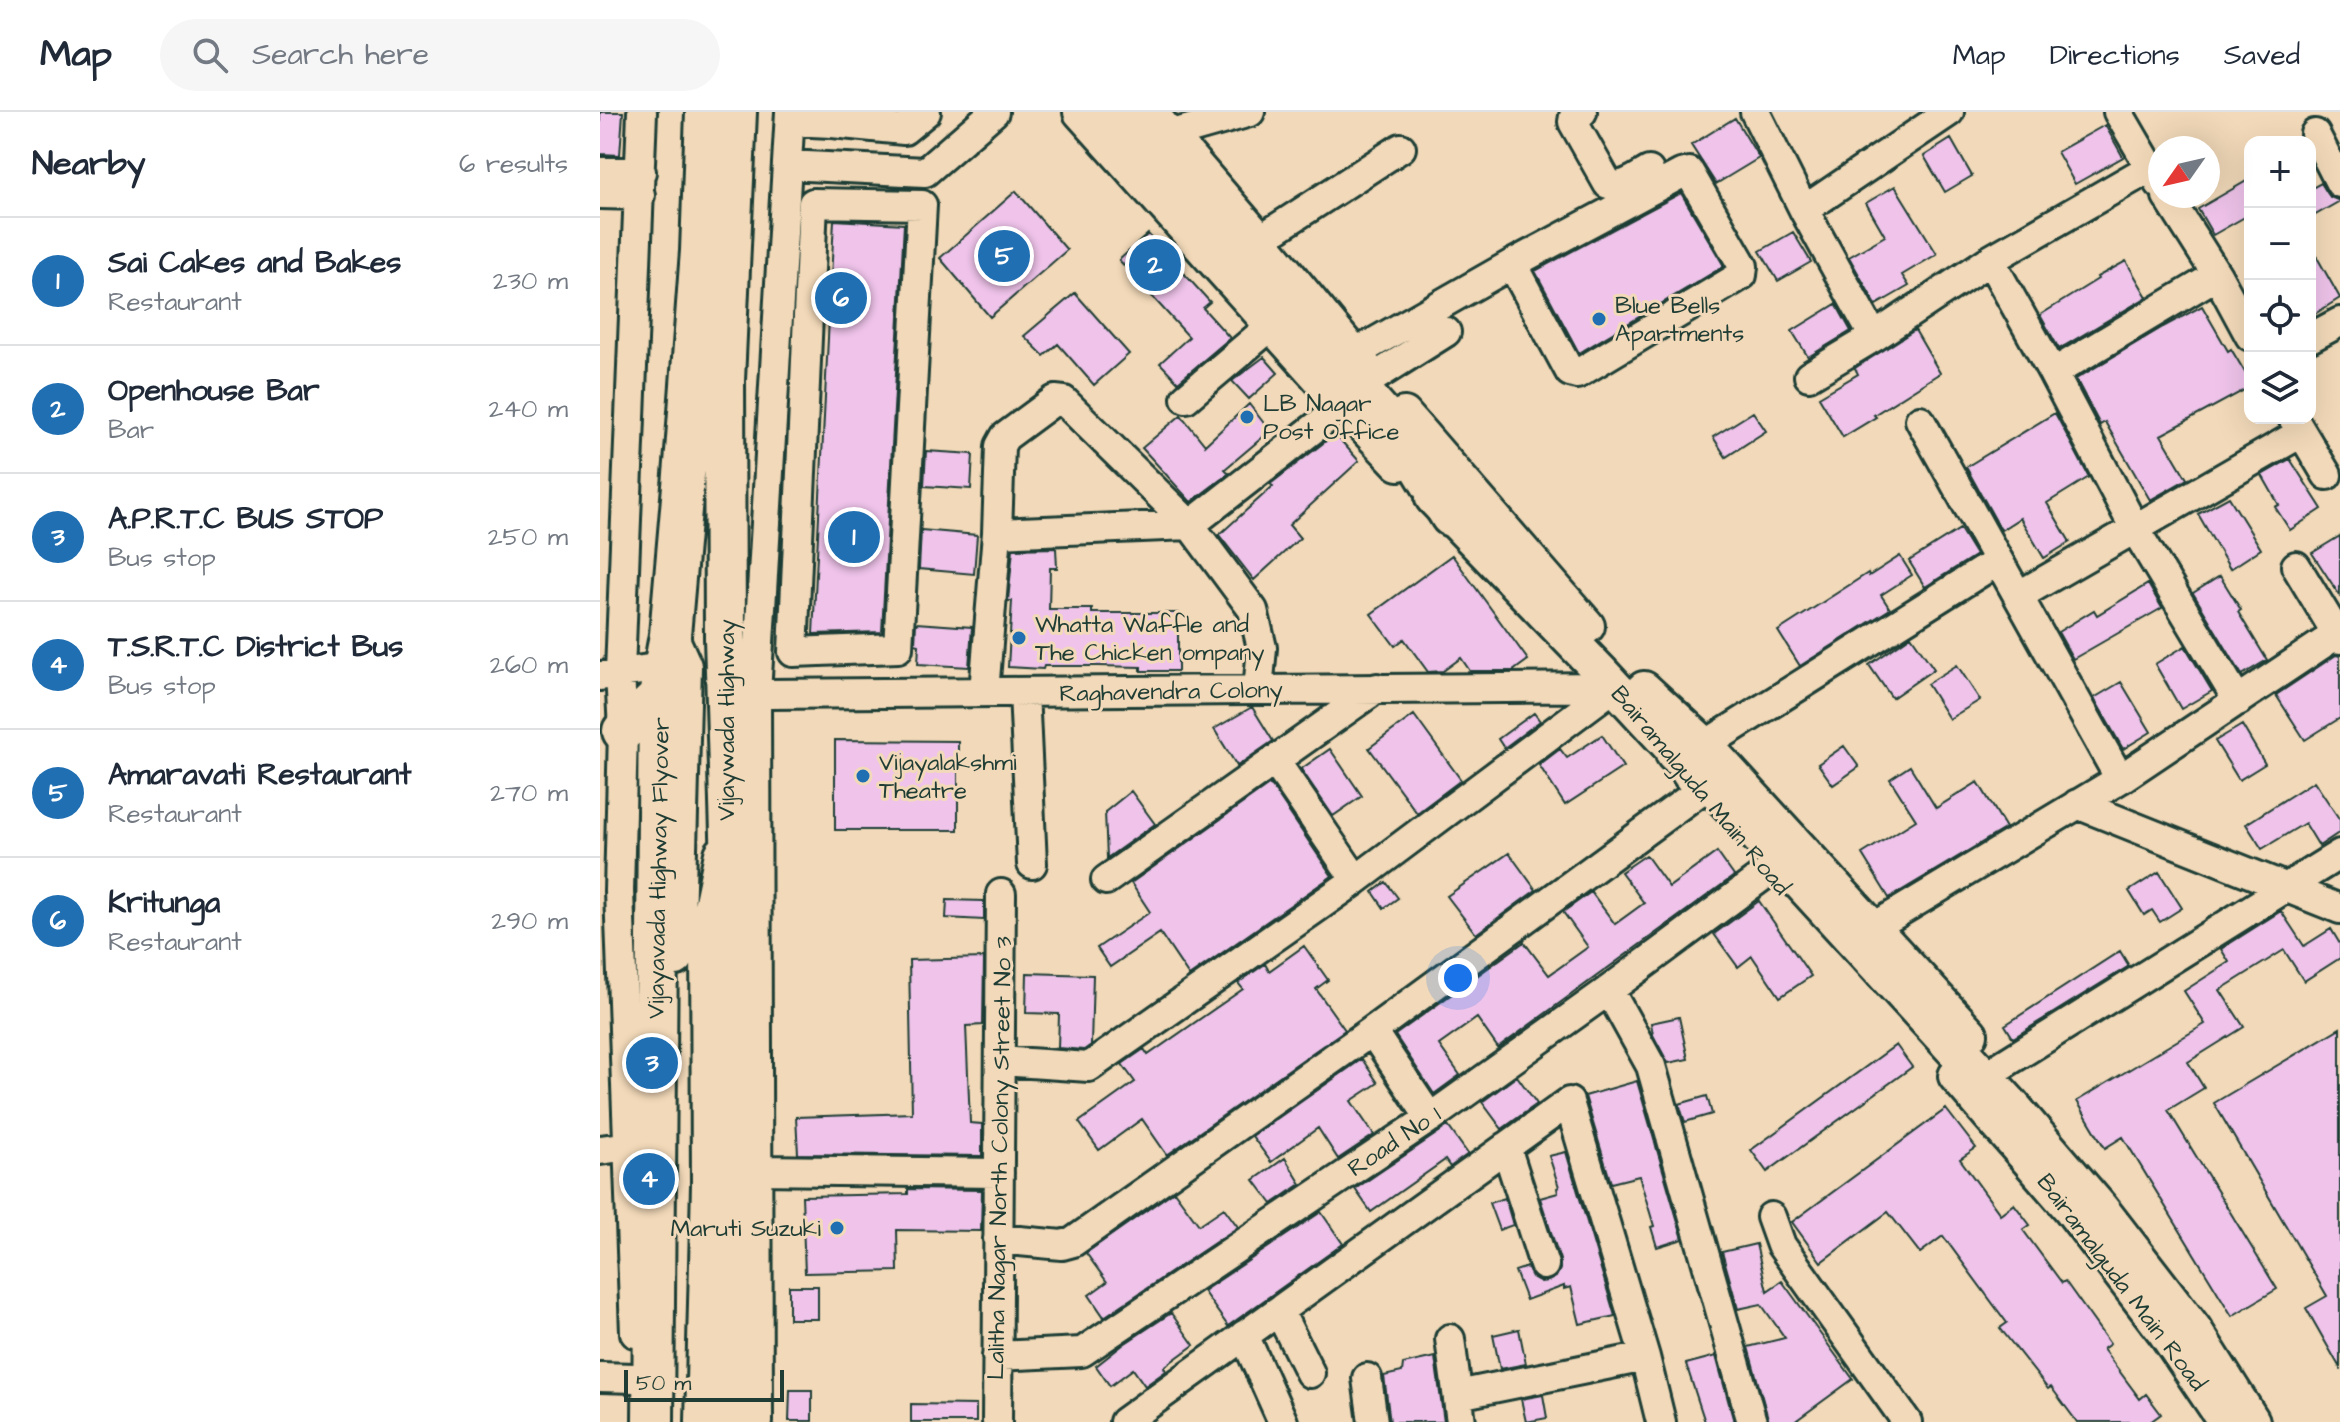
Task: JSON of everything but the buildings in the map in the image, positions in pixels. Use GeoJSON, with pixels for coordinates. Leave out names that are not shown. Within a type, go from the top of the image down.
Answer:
{"type":"FeatureCollection","features":[{"type":"Feature","properties":{"kind":"highway","name":"Vijaywada Highway"},"geometry":{"type":"LineString","coordinates":[[664,667],[701,251],[706,112]]}},
{"type":"Feature","properties":{"kind":"highway","name":"Vijaywada Highway"},"geometry":{"type":"LineString","coordinates":[[729,818],[742,693],[725,638],[724,380],[736,112]]}},
{"type":"Feature","properties":{"kind":"highway"},"geometry":{"type":"LineString","coordinates":[[1114,112],[1408,445],[1451,516]]}},
{"type":"Feature","properties":{"kind":"highway"},"geometry":{"type":"LineString","coordinates":[[623,731],[664,667]]}},
{"type":"Feature","properties":{"kind":"highway","name":"Vijayavada Highway Flyover"},"geometry":{"type":"LineString","coordinates":[[653,1422],[664,667]]}},
{"type":"Feature","properties":{"kind":"highway"},"geometry":{"type":"LineString","coordinates":[[1690,749],[1705,775],[2008,1105],[2099,1211],[2191,1330],[2249,1422]]}},
{"type":"Feature","properties":{"kind":"highway"},"geometry":{"type":"LineString","coordinates":[[729,818],[734,932],[734,1422]]}},
{"type":"Feature","properties":{"kind":"main road","name":"Bairamalguda Main Road"},"geometry":{"type":"LineString","coordinates":[[1081,112],[1344,405],[1614,687],[1690,749],[1701,790],[1768,872],[1966,1088],[2071,1209],[2165,1332],[2226,1422]]}},
{"type":"Feature","properties":{"kind":"main road"},"geometry":{"type":"LineString","coordinates":[[1159,123],[1690,749],[1874,927],[1999,1067],[2150,1248],[2203,1321],[2269,1422]]}},
{"type":"Feature","properties":{"kind":"main road","name":"Vijaywada Highway"},"geometry":{"type":"LineString","coordinates":[[664,667],[684,666],[675,985],[669,1422]]}},
{"type":"Feature","properties":{"kind":"main road","name":"Vijaywada Highway"},"geometry":{"type":"LineString","coordinates":[[703,1422],[709,1185],[708,922],[729,818]]}},
{"type":"Feature","properties":{"kind":"street"},"geometry":{"type":"LineString","coordinates":[[634,1422],[636,1354],[629,1146],[612,1033],[610,892],[623,731],[610,674],[614,458],[640,184],[642,112]]}},
{"type":"Feature","properties":{"kind":"street"},"geometry":{"type":"LineString","coordinates":[[758,1422],[758,1170],[742,693],[790,117],[851,118],[904,130],[926,112]]}},
{"type":"Feature","properties":{"kind":"street"},"geometry":{"type":"LineString","coordinates":[[787,165],[925,172],[994,112]]}},
{"type":"Feature","properties":{"kind":"street"},"geometry":{"type":"LineString","coordinates":[[1159,123],[1250,112]]}},
{"type":"Feature","properties":{"kind":"street"},"geometry":{"type":"LineString","coordinates":[[1582,112],[1574,116],[1573,122],[1608,184],[1614,187],[1682,154]]}},
{"type":"Feature","properties":{"kind":"street"},"geometry":{"type":"LineString","coordinates":[[1755,112],[1804,210],[1874,337]]}},
{"type":"Feature","properties":{"kind":"street"},"geometry":{"type":"LineString","coordinates":[[1804,210],[1949,112]]}},
{"type":"Feature","properties":{"kind":"street"},"geometry":{"type":"LineString","coordinates":[[2118,112],[2148,165]]}},
{"type":"Feature","properties":{"kind":"street"},"geometry":{"type":"LineString","coordinates":[[2315,134],[2340,183]]}},
{"type":"Feature","properties":{"kind":"street"},"geometry":{"type":"LineString","coordinates":[[1259,240],[1401,148]]}},
{"type":"Feature","properties":{"kind":"street"},"geometry":{"type":"LineString","coordinates":[[600,172],[640,184]]}},
{"type":"Feature","properties":{"kind":"street"},"geometry":{"type":"LineString","coordinates":[[1363,366],[1512,264],[1689,172],[1744,272],[1573,374],[1512,264]]}},
{"type":"Feature","properties":{"kind":"street"},"geometry":{"type":"LineString","coordinates":[[1809,376],[1990,260],[2148,181]]}},
{"type":"Feature","properties":{"kind":"street"},"geometry":{"type":"LineString","coordinates":[[600,194],[640,184]]}},
{"type":"Feature","properties":{"kind":"street"},"geometry":{"type":"LineString","coordinates":[[792,694],[793,652],[813,203],[922,205],[898,648],[793,652]]}},
{"type":"Feature","properties":{"kind":"street"},"geometry":{"type":"LineString","coordinates":[[2175,208],[2244,325]]}},
{"type":"Feature","properties":{"kind":"street"},"geometry":{"type":"LineString","coordinates":[[1990,260],[2135,529],[2238,701]]}},
{"type":"Feature","properties":{"kind":"street"},"geometry":{"type":"LineString","coordinates":[[2053,373],[2217,275]]}},
{"type":"Feature","properties":{"kind":"street"},"geometry":{"type":"LineString","coordinates":[[2316,335],[2340,322]]}},
{"type":"Feature","properties":{"kind":"street"},"geometry":{"type":"LineString","coordinates":[[1186,398],[1272,325]]}},
{"type":"Feature","properties":{"kind":"street"},"geometry":{"type":"LineString","coordinates":[[1363,366],[1446,332]]}},
{"type":"Feature","properties":{"kind":"street"},"geometry":{"type":"LineString","coordinates":[[984,692],[997,533],[1000,446],[1005,437],[1055,400],[1064,401],[1190,525],[1253,610],[1262,648],[1258,690]]}},
{"type":"Feature","properties":{"kind":"street"},"geometry":{"type":"LineString","coordinates":[[997,533],[1190,525],[1344,405]]}},
{"type":"Feature","properties":{"kind":"street"},"geometry":{"type":"LineString","coordinates":[[1920,420],[2120,779]]}},
{"type":"Feature","properties":{"kind":"street"},"geometry":{"type":"LineString","coordinates":[[2018,596],[2135,529],[2297,426],[2327,475]]}},
{"type":"Feature","properties":{"kind":"street"},"geometry":{"type":"LineString","coordinates":[[1690,749],[1998,561]]}},
{"type":"Feature","properties":{"kind":"street"},"geometry":{"type":"LineString","coordinates":[[1874,927],[2120,779],[2338,637],[2296,566]]}},
{"type":"Feature","properties":{"kind":"street"},"geometry":{"type":"LineString","coordinates":[[610,674],[664,667]]}},
{"type":"Feature","properties":{"kind":"street"},"geometry":{"type":"LineString","coordinates":[[1000,1061],[1089,1067],[1356,880],[1614,687]]}},
{"type":"Feature","properties":{"kind":"street","name":"Raghavendra Colony"},"geometry":{"type":"LineString","coordinates":[[742,693],[1614,687]]}},
{"type":"Feature","properties":{"kind":"street"},"geometry":{"type":"LineString","coordinates":[[1106,880],[1377,688]]}},
{"type":"Feature","properties":{"kind":"street"},"geometry":{"type":"LineString","coordinates":[[1024,692],[1032,864]]}},
{"type":"Feature","properties":{"kind":"street"},"geometry":{"type":"LineString","coordinates":[[1275,761],[1356,880]]}},
{"type":"Feature","properties":{"kind":"street"},"geometry":{"type":"LineString","coordinates":[[998,1239],[1062,1245],[1073,1242],[1372,1031],[1701,790]]}},
{"type":"Feature","properties":{"kind":"street"},"geometry":{"type":"LineString","coordinates":[[2077,804],[2340,909]]}},
{"type":"Feature","properties":{"kind":"street"},"geometry":{"type":"LineString","coordinates":[[1999,1067],[2340,854]]}},
{"type":"Feature","properties":{"kind":"street","name":"Road No 1"},"geometry":{"type":"LineString","coordinates":[[997,1356],[1082,1352],[1430,1118],[1768,872]]}},
{"type":"Feature","properties":{"kind":"street","name":"Lalitha Nagar North Colony Street No 3"},"geometry":{"type":"LineString","coordinates":[[997,1422],[1001,894]]}},
{"type":"Feature","properties":{"kind":"street"},"geometry":{"type":"LineString","coordinates":[[1609,990],[1651,1066],[1752,1422]]}},
{"type":"Feature","properties":{"kind":"street"},"geometry":{"type":"LineString","coordinates":[[1372,1031],[1430,1118]]}},
{"type":"Feature","properties":{"kind":"street"},"geometry":{"type":"LineString","coordinates":[[1124,1422],[1569,1102],[1645,1357],[1661,1422]]}},
{"type":"Feature","properties":{"kind":"street"},"geometry":{"type":"LineString","coordinates":[[600,1150],[629,1146]]}},
{"type":"Feature","properties":{"kind":"street"},"geometry":{"type":"LineString","coordinates":[[1506,1147],[1544,1265]]}},
{"type":"Feature","properties":{"kind":"street"},"geometry":{"type":"LineString","coordinates":[[758,1170],[999,1173]]}},
{"type":"Feature","properties":{"kind":"street"},"geometry":{"type":"LineString","coordinates":[[1771,1217],[1781,1245],[1907,1422]]}},
{"type":"Feature","properties":{"kind":"street"},"geometry":{"type":"LineString","coordinates":[[1279,1311],[1310,1373]]}},
{"type":"Feature","properties":{"kind":"street"},"geometry":{"type":"LineString","coordinates":[[1244,1335],[1283,1422]]}},
{"type":"Feature","properties":{"kind":"street"},"geometry":{"type":"LineString","coordinates":[[1450,1339],[1459,1409],[1645,1357]]}},
{"type":"Feature","properties":{"kind":"street"},"geometry":{"type":"LineString","coordinates":[[600,1377],[635,1378]]}},
{"type":"Feature","properties":{"kind":"street"},"geometry":{"type":"LineString","coordinates":[[1367,1378],[1373,1422]]}},
{"type":"Feature","properties":{"kind":"place","name":"Amaravati Restaurant"},"geometry":{"type":"Point","coordinates":[1004,256]}},
{"type":"Feature","properties":{"kind":"place","name":"Openhouse Bar"},"geometry":{"type":"Point","coordinates":[1155,265]}},
{"type":"Feature","properties":{"kind":"place","name":"Kritunga"},"geometry":{"type":"Point","coordinates":[841,298]}},
{"type":"Feature","properties":{"kind":"place","name":"Blue Bells Apartments"},"geometry":{"type":"Point","coordinates":[1599,319]}},
{"type":"Feature","properties":{"kind":"place","name":"LB Nagar Post Office"},"geometry":{"type":"Point","coordinates":[1247,417]}},
{"type":"Feature","properties":{"kind":"place","name":"Sai Cakes and Bakes"},"geometry":{"type":"Point","coordinates":[854,537]}},
{"type":"Feature","properties":{"kind":"place","name":"Whatta Waffle and The Chicken ompany"},"geometry":{"type":"Point","coordinates":[1019,638]}},
{"type":"Feature","properties":{"kind":"place","name":"Vijayalakshmi Theatre"},"geometry":{"type":"Point","coordinates":[863,776]}},
{"type":"Feature","properties":{"kind":"place","name":"A.P.R.T.C BUS STOP"},"geometry":{"type":"Point","coordinates":[652,1063]}},
{"type":"Feature","properties":{"kind":"place","name":"T.S.R.T.C District Bus"},"geometry":{"type":"Point","coordinates":[649,1179]}},
{"type":"Feature","properties":{"kind":"place","name":"Maruti Suzuki"},"geometry":{"type":"Point","coordinates":[837,1228]}}]}
